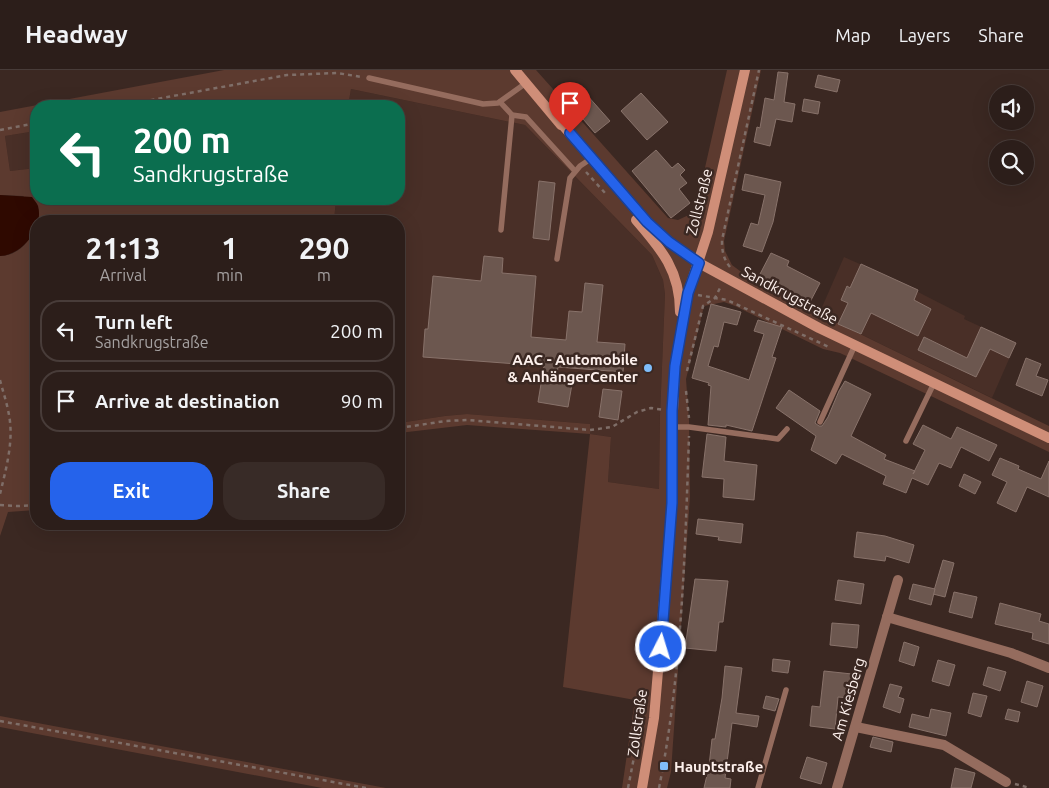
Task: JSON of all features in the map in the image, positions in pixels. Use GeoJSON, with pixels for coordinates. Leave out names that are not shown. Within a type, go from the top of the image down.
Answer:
{"type":"FeatureCollection","features":[{"type":"Feature","properties":{"kind":"street","name":"Sandkrugstraße"},"geometry":{"type":"LineString","coordinates":[[515,70],[559,121],[586,162],[669,242],[699,263],[819,328],[1049,438]]}},
{"type":"Feature","properties":{"kind":"street","name":"Zollstraße"},"geometry":{"type":"LineString","coordinates":[[642,788],[658,685],[672,503],[672,411],[675,366],[688,293],[708,232],[745,70]]}},
{"type":"Feature","properties":{"kind":"street"},"geometry":{"type":"LineString","coordinates":[[586,162],[659,246],[676,277],[680,304],[681,337]]}},
{"type":"Feature","properties":{"kind":"street","name":"Am Kiesberg"},"geometry":{"type":"LineString","coordinates":[[837,788],[898,580]]}},
{"type":"Feature","properties":{"kind":"street"},"geometry":{"type":"LineString","coordinates":[[887,617],[1011,653],[1049,668]]}},
{"type":"Feature","properties":{"kind":"street"},"geometry":{"type":"LineString","coordinates":[[856,727],[944,745],[1006,782]]}},
{"type":"Feature","properties":{"kind":"lane"},"geometry":{"type":"LineString","coordinates":[[369,78],[483,104],[500,102],[526,83]]}},
{"type":"Feature","properties":{"kind":"lane"},"geometry":{"type":"LineString","coordinates":[[500,102],[512,115],[526,117],[575,171]]}},
{"type":"Feature","properties":{"kind":"lane"},"geometry":{"type":"LineString","coordinates":[[501,230],[512,115]]}},
{"type":"Feature","properties":{"kind":"lane"},"geometry":{"type":"LineString","coordinates":[[557,259],[570,178],[586,162]]}},
{"type":"Feature","properties":{"kind":"lane"},"geometry":{"type":"LineString","coordinates":[[820,422],[855,345]]}},
{"type":"Feature","properties":{"kind":"lane"},"geometry":{"type":"LineString","coordinates":[[906,441],[934,383]]}},
{"type":"Feature","properties":{"kind":"lane"},"geometry":{"type":"LineString","coordinates":[[672,427],[778,439],[787,429]]}},
{"type":"Feature","properties":{"kind":"lane"},"geometry":{"type":"LineString","coordinates":[[758,788],[786,690]]}},
{"type":"Feature","properties":{"kind":"path"},"geometry":{"type":"LineString","coordinates":[[726,277],[732,268],[725,260],[722,251],[722,240],[758,70]]}},
{"type":"Feature","properties":{"kind":"path"},"geometry":{"type":"LineString","coordinates":[[152,100],[287,75],[337,73],[369,78]]}},
{"type":"Feature","properties":{"kind":"path"},"geometry":{"type":"LineString","coordinates":[[0,130],[30,123]]}},
{"type":"Feature","properties":{"kind":"path"},"geometry":{"type":"LineString","coordinates":[[586,162],[610,198]]}},
{"type":"Feature","properties":{"kind":"path"},"geometry":{"type":"LineString","coordinates":[[685,378],[703,306],[715,298]]}},
{"type":"Feature","properties":{"kind":"path"},"geometry":{"type":"LineString","coordinates":[[0,380],[9,415],[10,427],[8,453],[0,494]]}},
{"type":"Feature","properties":{"kind":"path"},"geometry":{"type":"LineString","coordinates":[[659,788],[669,730],[680,630],[689,428],[686,386]]}},
{"type":"Feature","properties":{"kind":"path"},"geometry":{"type":"LineString","coordinates":[[405,427],[467,420],[590,430],[612,427],[637,412],[651,408],[672,411]]}},
{"type":"Feature","properties":{"kind":"path"},"geometry":{"type":"LineString","coordinates":[[0,505],[30,505]]}},
{"type":"Feature","properties":{"kind":"path"},"geometry":{"type":"LineString","coordinates":[[0,721],[366,788]]}},
{"type":"Feature","properties":{"kind":"path"},"geometry":{"type":"LineString","coordinates":[[628,788],[636,747]]}},
{"type":"Feature","properties":{"kind":"shaded area"},"geometry":{"type":"Polygon","coordinates":[[[224,70],[536,70],[668,218],[678,220],[695,212],[727,70],[761,70],[724,241],[725,251],[732,265],[748,277],[819,314],[1049,426],[1049,452],[840,353],[823,349],[735,306],[724,302],[704,306],[686,379],[689,420],[690,496],[671,772],[667,788],[622,788],[635,700],[563,687],[590,434],[611,437],[608,482],[659,489],[665,294],[663,280],[652,255],[525,125],[351,89],[349,100],[64,100],[224,70]]]}},
{"type":"Feature","properties":{"kind":"shaded area"},"geometry":{"type":"Polygon","coordinates":[[[351,89],[404,100],[349,100],[351,89]]]}},
{"type":"Feature","properties":{"kind":"shaded area"},"geometry":{"type":"Polygon","coordinates":[[[405,100],[525,125],[652,255],[663,280],[665,294],[659,489],[608,482],[611,437],[590,434],[590,424],[467,414],[405,422],[405,215],[335,215],[335,205],[405,205],[405,100]]]}},
{"type":"Feature","properties":{"kind":"shaded area"},"geometry":{"type":"Polygon","coordinates":[[[30,106],[30,132],[5,136],[10,171],[30,169],[30,203],[23,196],[0,195],[0,112],[30,106]]]}},
{"type":"Feature","properties":{"kind":"shaded area"},"geometry":{"type":"Polygon","coordinates":[[[30,132],[30,169],[10,171],[5,136],[30,132]]]}},
{"type":"Feature","properties":{"kind":"shaded area"},"geometry":{"type":"Polygon","coordinates":[[[0,195],[30,197],[30,205],[37,205],[39,214],[30,215],[30,238],[16,251],[0,256],[0,195]]]}},
{"type":"Feature","properties":{"kind":"shaded area"},"geometry":{"type":"Polygon","coordinates":[[[31,205],[335,205],[335,215],[39,215],[31,205]]]}},
{"type":"Feature","properties":{"kind":"shaded area"},"geometry":{"type":"Polygon","coordinates":[[[30,237],[30,510],[8,512],[0,536],[0,256],[18,250],[30,237]]]}},
{"type":"Feature","properties":{"kind":"shaded area"},"geometry":{"type":"Polygon","coordinates":[[[844,257],[918,290],[918,292],[965,316],[964,319],[1016,343],[992,398],[819,314],[844,257]]]}},
{"type":"Feature","properties":{"kind":"shaded area"},"geometry":{"type":"Polygon","coordinates":[[[467,414],[590,424],[590,434],[467,425],[405,432],[405,422],[467,414]]]}},
{"type":"Feature","properties":{"kind":"shaded area"},"geometry":{"type":"Polygon","coordinates":[[[0,716],[386,788],[322,788],[0,727],[0,716]]]}},
{"type":"Feature","properties":{"kind":"building"},"geometry":{"type":"Polygon","coordinates":[[[778,72],[788,73],[784,102],[795,104],[792,122],[776,119],[770,146],[754,142],[757,127],[760,128],[765,98],[774,100],[778,72]]]}},
{"type":"Feature","properties":{"kind":"building"},"geometry":{"type":"Polygon","coordinates":[[[818,75],[840,80],[837,92],[815,87],[818,75]]]}},
{"type":"Feature","properties":{"kind":"building"},"geometry":{"type":"Polygon","coordinates":[[[641,93],[668,122],[647,140],[621,111],[641,93]]]}},
{"type":"Feature","properties":{"kind":"building"},"geometry":{"type":"Polygon","coordinates":[[[586,94],[610,121],[595,133],[572,106],[586,94]]]}},
{"type":"Feature","properties":{"kind":"building"},"geometry":{"type":"Polygon","coordinates":[[[804,99],[820,102],[818,114],[802,111],[804,99]]]}},
{"type":"Feature","properties":{"kind":"building"},"geometry":{"type":"Polygon","coordinates":[[[656,150],[672,168],[678,163],[685,170],[680,175],[687,183],[679,189],[690,203],[671,218],[632,171],[656,150]]]}},
{"type":"Feature","properties":{"kind":"building"},"geometry":{"type":"Polygon","coordinates":[[[745,174],[781,182],[773,222],[762,252],[743,246],[751,223],[758,225],[765,195],[742,190],[745,174]]]}},
{"type":"Feature","properties":{"kind":"building"},"geometry":{"type":"Polygon","coordinates":[[[539,181],[555,183],[549,240],[533,238],[539,181]]]}},
{"type":"Feature","properties":{"kind":"building"},"geometry":{"type":"Polygon","coordinates":[[[771,253],[789,261],[787,266],[820,283],[810,302],[759,276],[771,253]]]}},
{"type":"Feature","properties":{"kind":"building"},"geometry":{"type":"Polygon","coordinates":[[[484,256],[503,258],[502,273],[536,276],[531,337],[566,340],[569,311],[582,312],[585,283],[603,285],[597,342],[625,344],[623,372],[558,367],[556,382],[572,384],[568,407],[538,402],[544,366],[423,357],[425,329],[428,329],[433,276],[481,281],[484,256]]]}},
{"type":"Feature","properties":{"kind":"building"},"geometry":{"type":"Polygon","coordinates":[[[861,264],[918,290],[914,300],[931,309],[918,336],[871,313],[861,334],[838,324],[848,303],[841,300],[847,286],[850,288],[861,264]]]}},
{"type":"Feature","properties":{"kind":"building"},"geometry":{"type":"Polygon","coordinates":[[[711,304],[741,312],[737,325],[724,322],[718,347],[714,346],[708,366],[749,380],[764,334],[754,331],[758,320],[782,327],[772,357],[776,358],[752,431],[726,425],[726,427],[708,425],[711,386],[708,385],[709,383],[692,378],[711,304]]]}},
{"type":"Feature","properties":{"kind":"building"},"geometry":{"type":"Polygon","coordinates":[[[981,327],[1016,343],[1009,358],[990,349],[976,377],[918,350],[924,337],[967,358],[981,327]]]}},
{"type":"Feature","properties":{"kind":"building"},"geometry":{"type":"Polygon","coordinates":[[[1026,358],[1041,364],[1036,376],[1048,380],[1042,396],[1016,385],[1026,358]]]}},
{"type":"Feature","properties":{"kind":"building"},"geometry":{"type":"Polygon","coordinates":[[[845,381],[871,394],[851,436],[886,455],[884,459],[915,471],[925,450],[913,444],[923,425],[951,439],[957,427],[997,445],[989,461],[961,447],[951,468],[939,463],[928,485],[912,478],[906,493],[883,484],[886,476],[842,454],[836,464],[811,450],[816,436],[776,408],[789,390],[820,411],[815,423],[822,426],[845,381]]]}},
{"type":"Feature","properties":{"kind":"building"},"geometry":{"type":"Polygon","coordinates":[[[603,389],[622,391],[618,420],[599,417],[603,389]]]}},
{"type":"Feature","properties":{"kind":"building"},"geometry":{"type":"Polygon","coordinates":[[[707,434],[726,437],[724,461],[757,465],[754,500],[723,497],[724,479],[702,477],[707,434]]]}},
{"type":"Feature","properties":{"kind":"building"},"geometry":{"type":"Polygon","coordinates":[[[1000,458],[1019,466],[1018,469],[1041,479],[1049,461],[1049,497],[1027,487],[1016,512],[997,503],[1007,482],[992,475],[1000,458]]]}},
{"type":"Feature","properties":{"kind":"building"},"geometry":{"type":"Polygon","coordinates":[[[964,474],[981,482],[975,494],[959,486],[964,474]]]}},
{"type":"Feature","properties":{"kind":"building"},"geometry":{"type":"Polygon","coordinates":[[[698,519],[743,524],[741,543],[718,540],[719,537],[696,534],[698,519]]]}},
{"type":"Feature","properties":{"kind":"building"},"geometry":{"type":"Polygon","coordinates":[[[857,532],[885,536],[914,545],[909,563],[886,556],[885,561],[854,557],[857,532]]]}},
{"type":"Feature","properties":{"kind":"building"},"geometry":{"type":"Polygon","coordinates":[[[943,560],[954,563],[945,597],[933,594],[943,560]]]}},
{"type":"Feature","properties":{"kind":"building"},"geometry":{"type":"Polygon","coordinates":[[[695,579],[728,581],[723,622],[719,622],[716,651],[685,648],[695,579]]]}},
{"type":"Feature","properties":{"kind":"building"},"geometry":{"type":"Polygon","coordinates":[[[838,580],[864,584],[861,604],[835,600],[838,580]]]}},
{"type":"Feature","properties":{"kind":"building"},"geometry":{"type":"Polygon","coordinates":[[[913,584],[935,589],[931,605],[909,599],[913,584]]]}},
{"type":"Feature","properties":{"kind":"building"},"geometry":{"type":"Polygon","coordinates":[[[954,592],[977,597],[972,618],[949,612],[954,592]]]}},
{"type":"Feature","properties":{"kind":"building"},"geometry":{"type":"Polygon","coordinates":[[[1000,603],[1041,614],[1039,621],[1049,624],[1049,644],[1032,639],[1033,633],[995,624],[1000,603]]]}},
{"type":"Feature","properties":{"kind":"building"},"geometry":{"type":"Polygon","coordinates":[[[832,623],[859,625],[857,648],[830,645],[832,623]]]}},
{"type":"Feature","properties":{"kind":"building"},"geometry":{"type":"Polygon","coordinates":[[[904,642],[919,647],[914,666],[899,661],[904,642]]]}},
{"type":"Feature","properties":{"kind":"building"},"geometry":{"type":"Polygon","coordinates":[[[773,659],[790,661],[788,673],[772,671],[773,659]]]}},
{"type":"Feature","properties":{"kind":"building"},"geometry":{"type":"Polygon","coordinates":[[[938,660],[955,665],[949,686],[932,681],[938,660]]]}},
{"type":"Feature","properties":{"kind":"building"},"geometry":{"type":"Polygon","coordinates":[[[725,666],[742,668],[736,713],[759,716],[757,727],[732,723],[725,778],[731,779],[730,788],[704,788],[708,775],[712,739],[715,739],[725,666]]]}},
{"type":"Feature","properties":{"kind":"building"},"geometry":{"type":"Polygon","coordinates":[[[988,667],[1006,672],[1000,691],[983,685],[988,667]]]}},
{"type":"Feature","properties":{"kind":"building"},"geometry":{"type":"Polygon","coordinates":[[[824,671],[852,674],[850,698],[838,697],[835,729],[810,726],[812,706],[820,707],[824,671]]]}},
{"type":"Feature","properties":{"kind":"building"},"geometry":{"type":"Polygon","coordinates":[[[1027,681],[1043,686],[1037,707],[1021,702],[1027,681]]]}},
{"type":"Feature","properties":{"kind":"building"},"geometry":{"type":"Polygon","coordinates":[[[890,684],[902,687],[898,697],[904,699],[900,713],[883,707],[890,684]]]}},
{"type":"Feature","properties":{"kind":"building"},"geometry":{"type":"Polygon","coordinates":[[[973,693],[987,696],[981,717],[968,713],[973,693]]]}},
{"type":"Feature","properties":{"kind":"building"},"geometry":{"type":"Polygon","coordinates":[[[766,696],[779,699],[775,711],[763,708],[766,696]]]}},
{"type":"Feature","properties":{"kind":"building"},"geometry":{"type":"Polygon","coordinates":[[[931,709],[951,713],[946,736],[909,727],[912,714],[929,718],[931,709]]]}},
{"type":"Feature","properties":{"kind":"building"},"geometry":{"type":"Polygon","coordinates":[[[1008,709],[1020,712],[1018,722],[1005,719],[1008,709]]]}},
{"type":"Feature","properties":{"kind":"building"},"geometry":{"type":"Polygon","coordinates":[[[873,737],[893,742],[891,752],[870,747],[873,737]]]}},
{"type":"Feature","properties":{"kind":"building"},"geometry":{"type":"Polygon","coordinates":[[[807,757],[827,763],[821,784],[800,778],[807,757]]]}},
{"type":"Feature","properties":{"kind":"building"},"geometry":{"type":"Polygon","coordinates":[[[955,768],[975,773],[971,788],[951,788],[955,768]]]}},
{"type":"Feature","properties":{"kind":"place","name":"AAC - Automobile & AnhängerCenter"},"geometry":{"type":"Point","coordinates":[648,368]}},
{"type":"Feature","properties":{"kind":"place","name":"Hauptstraße"},"geometry":{"type":"Point","coordinates":[664,766]}},
{"type":"Feature","properties":{"kind":"route"},"geometry":{"type":"LineString","coordinates":[[570,133],[647,222],[669,242],[699,263],[688,293],[675,366],[672,411],[672,503],[661,647]]}}]}
